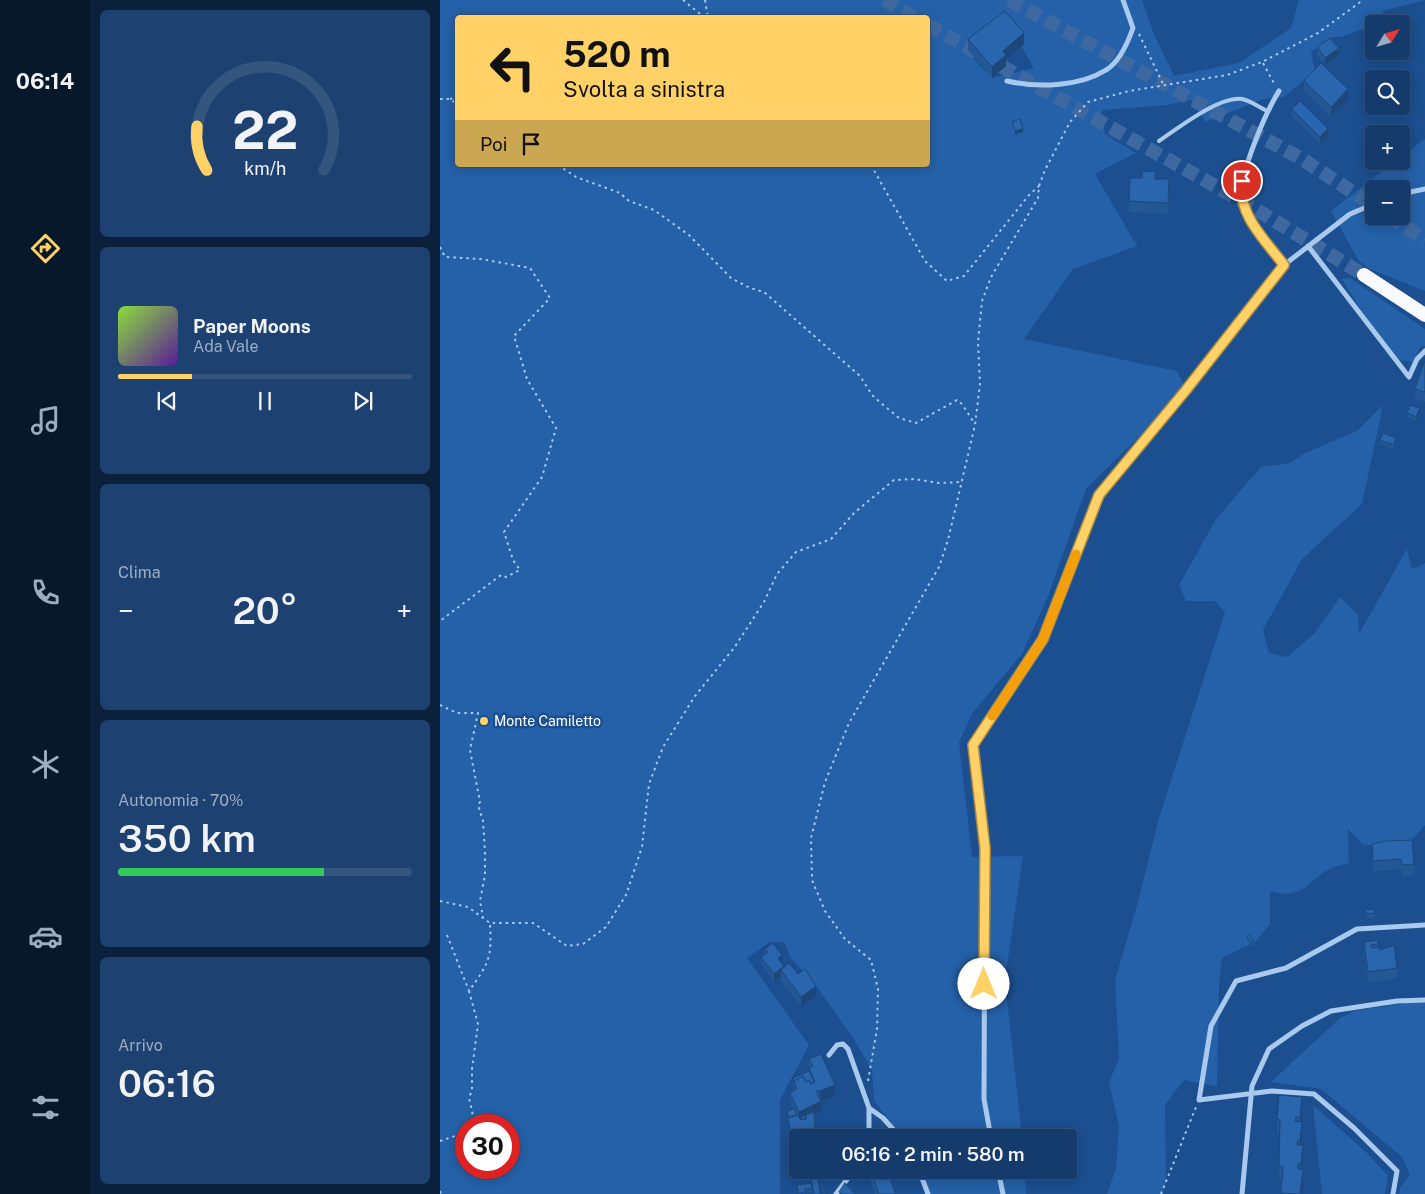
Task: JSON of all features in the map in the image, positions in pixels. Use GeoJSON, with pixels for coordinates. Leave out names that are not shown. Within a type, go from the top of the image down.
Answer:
{"type":"FeatureCollection","features":[{"type":"Feature","properties":{"kind":"highway"},"geometry":{"type":"LineString","coordinates":[[1364,275],[1425,315]]}},
{"type":"Feature","properties":{"kind":"street"},"geometry":{"type":"LineString","coordinates":[[1007,81],[1028,86],[1055,85],[1091,77],[1107,70],[1114,64],[1128,42],[1133,28],[1123,0]]}},
{"type":"Feature","properties":{"kind":"street"},"geometry":{"type":"LineString","coordinates":[[1279,91],[1267,111],[1242,181],[1240,194],[1248,217],[1284,265]]}},
{"type":"Feature","properties":{"kind":"street"},"geometry":{"type":"LineString","coordinates":[[1410,192],[1425,189]]}},
{"type":"Feature","properties":{"kind":"street"},"geometry":{"type":"LineString","coordinates":[[989,1129],[984,1099],[985,848],[973,745],[1043,639],[1099,495],[1186,390],[1284,265],[1350,214],[1365,208]]}},
{"type":"Feature","properties":{"kind":"street"},"geometry":{"type":"LineString","coordinates":[[1308,246],[1409,376],[1417,359],[1425,351]]}},
{"type":"Feature","properties":{"kind":"street"},"geometry":{"type":"LineString","coordinates":[[1393,1194],[1397,1171],[1354,1128],[1314,1094],[1272,1091],[1199,1100],[1211,1026],[1236,981],[1286,968],[1358,929],[1425,925]]}},
{"type":"Feature","properties":{"kind":"street"},"geometry":{"type":"LineString","coordinates":[[1242,1194],[1252,1086],[1269,1049],[1302,1026],[1331,1011],[1397,1001],[1425,1000]]}},
{"type":"Feature","properties":{"kind":"street"},"geometry":{"type":"LineString","coordinates":[[829,1055],[837,1045],[843,1044],[848,1049],[869,1108],[869,1129]]}},
{"type":"Feature","properties":{"kind":"street"},"geometry":{"type":"LineString","coordinates":[[869,1108],[883,1118],[893,1129]]}},
{"type":"Feature","properties":{"kind":"street"},"geometry":{"type":"LineString","coordinates":[[836,1194],[847,1179]]}},
{"type":"Feature","properties":{"kind":"street"},"geometry":{"type":"LineString","coordinates":[[922,1179],[928,1194]]}},
{"type":"Feature","properties":{"kind":"street"},"geometry":{"type":"LineString","coordinates":[[1000,1179],[1002,1194]]}},
{"type":"Feature","properties":{"kind":"lane"},"geometry":{"type":"LineString","coordinates":[[1159,141],[1186,123],[1224,102],[1242,99],[1267,111]]}},
{"type":"Feature","properties":{"kind":"path"},"geometry":{"type":"LineString","coordinates":[[683,0],[703,15]]}},
{"type":"Feature","properties":{"kind":"path"},"geometry":{"type":"LineString","coordinates":[[705,0],[707,15]]}},
{"type":"Feature","properties":{"kind":"path"},"geometry":{"type":"LineString","coordinates":[[868,1084],[877,1029],[878,989],[871,960],[845,939],[825,911],[812,880],[811,838],[825,782],[849,723],[939,567],[948,540],[975,425],[980,384],[978,342],[982,301],[991,277],[1038,198],[1039,186],[1070,122],[1088,102],[1111,94],[1227,75],[1262,62],[1318,33],[1363,0]]}},
{"type":"Feature","properties":{"kind":"path"},"geometry":{"type":"LineString","coordinates":[[1133,28],[1141,36],[1164,86]]}},
{"type":"Feature","properties":{"kind":"path"},"geometry":{"type":"LineString","coordinates":[[1262,62],[1279,91]]}},
{"type":"Feature","properties":{"kind":"path"},"geometry":{"type":"LineString","coordinates":[[440,99],[455,98]]}},
{"type":"Feature","properties":{"kind":"path"},"geometry":{"type":"LineString","coordinates":[[449,99],[455,102]]}},
{"type":"Feature","properties":{"kind":"path"},"geometry":{"type":"LineString","coordinates":[[561,167],[576,177],[620,193],[629,201],[654,210],[689,234],[731,278],[750,288],[764,292],[860,376],[872,395],[899,418],[916,423],[957,400],[962,404],[975,425]]}},
{"type":"Feature","properties":{"kind":"path"},"geometry":{"type":"LineString","coordinates":[[872,167],[925,261],[947,281],[964,276],[1029,195],[1039,186]]}},
{"type":"Feature","properties":{"kind":"path"},"geometry":{"type":"LineString","coordinates":[[440,247],[445,257],[481,259],[530,268],[550,298],[514,336],[527,379],[556,428],[542,478],[504,532],[513,560],[520,570],[506,577],[501,575],[440,622]]}},
{"type":"Feature","properties":{"kind":"path"},"geometry":{"type":"LineString","coordinates":[[440,901],[468,907],[490,924],[533,923],[567,946],[583,944],[606,927],[626,895],[642,847],[649,784],[663,747],[695,696],[739,640],[764,602],[778,574],[796,552],[831,539],[854,513],[894,480],[914,479],[939,483],[961,482]]}},
{"type":"Feature","properties":{"kind":"path"},"geometry":{"type":"LineString","coordinates":[[440,705],[457,713],[478,713],[470,750],[480,802],[478,805],[484,821],[485,875],[480,901],[483,918]]}},
{"type":"Feature","properties":{"kind":"path"},"geometry":{"type":"LineString","coordinates":[[469,991],[484,971],[492,951],[490,924]]}},
{"type":"Feature","properties":{"kind":"path"},"geometry":{"type":"LineString","coordinates":[[447,936],[469,991],[478,1024],[472,1069],[472,1090],[469,1098],[473,1114]]}},
{"type":"Feature","properties":{"kind":"path"},"geometry":{"type":"LineString","coordinates":[[1161,1194],[1199,1100]]}},
{"type":"Feature","properties":{"kind":"path"},"geometry":{"type":"LineString","coordinates":[[440,1142],[455,1136]]}},
{"type":"Feature","properties":{"kind":"shaded area"},"geometry":{"type":"Polygon","coordinates":[[[440,0],[1142,0],[1153,32],[1174,76],[1239,63],[1291,28],[1299,0],[1425,0],[1383,11],[1383,15],[1365,15],[1365,30],[1341,37],[1332,37],[1311,52],[1315,71],[1284,97],[1263,99],[1206,122],[1191,100],[1167,105],[1102,110],[1105,134],[1136,153],[1095,174],[1137,246],[1073,269],[1024,339],[1177,371],[1186,390],[1086,489],[1047,599],[1022,654],[973,712],[959,742],[972,857],[1023,856],[1005,980],[1021,1129],[897,1129],[874,1101],[872,1070],[853,1038],[816,986],[791,958],[784,942],[770,942],[747,958],[809,1045],[780,1100],[780,1194],[440,1194],[440,0]],[[1004,16],[965,50],[992,78],[1034,68],[1004,16]]]}},
{"type":"Feature","properties":{"kind":"shaded area"},"geometry":{"type":"Polygon","coordinates":[[[1425,139],[1425,291],[1370,269],[1359,261],[1331,211],[1365,184],[1365,225],[1410,225],[1410,180],[1371,180],[1383,170],[1410,170],[1410,150],[1425,139]]]}},
{"type":"Feature","properties":{"kind":"shaded area"},"geometry":{"type":"Polygon","coordinates":[[[1350,278],[1425,329],[1425,346],[1420,347],[1413,362],[1400,360],[1385,349],[1342,279],[1350,278]]]}},
{"type":"Feature","properties":{"kind":"shaded area"},"geometry":{"type":"Polygon","coordinates":[[[1383,405],[1362,504],[1302,559],[1263,630],[1269,653],[1287,657],[1315,633],[1340,597],[1358,615],[1359,634],[1407,549],[1411,567],[1415,568],[1425,563],[1425,825],[1408,844],[1364,845],[1348,829],[1349,863],[1336,866],[1325,872],[1298,891],[1281,894],[1270,891],[1270,924],[1255,942],[1222,958],[1219,984],[1217,1086],[1184,1080],[1165,1105],[1166,1183],[1162,1194],[1107,1194],[1116,1168],[1119,1126],[1109,1082],[1119,1059],[1115,980],[1138,902],[1159,818],[1225,612],[1215,601],[1186,601],[1179,585],[1216,519],[1261,467],[1290,463],[1305,453],[1357,431],[1383,405]]]}},
{"type":"Feature","properties":{"kind":"shaded area"},"geometry":{"type":"Polygon","coordinates":[[[1425,1000],[1425,1194],[1399,1194],[1400,1188],[1410,1175],[1402,1157],[1321,1089],[1271,1082],[1340,1018],[1354,1011],[1425,1000]]]}},
{"type":"Feature","properties":{"kind":"shaded area"},"geometry":{"type":"Polygon","coordinates":[[[1313,1105],[1366,1152],[1388,1176],[1385,1194],[1322,1194],[1313,1105]]]}},
{"type":"Feature","properties":{"kind":"shaded area"},"geometry":{"type":"Polygon","coordinates":[[[925,1179],[1025,1179],[1026,1194],[931,1194],[925,1179]]]}},
{"type":"Feature","properties":{"kind":"building"},"geometry":{"type":"Polygon","coordinates":[[[1005,11],[1024,33],[1003,51],[1006,55],[992,67],[968,39],[1005,11]]]}},
{"type":"Feature","properties":{"kind":"building"},"geometry":{"type":"Polygon","coordinates":[[[1330,38],[1339,48],[1325,58],[1317,47],[1330,38]]]}},
{"type":"Feature","properties":{"kind":"building"},"geometry":{"type":"Polygon","coordinates":[[[1321,63],[1348,89],[1331,107],[1304,81],[1321,63]]]}},
{"type":"Feature","properties":{"kind":"building"},"geometry":{"type":"Polygon","coordinates":[[[1300,101],[1328,129],[1320,137],[1292,109],[1300,101]]]}},
{"type":"Feature","properties":{"kind":"building"},"geometry":{"type":"Polygon","coordinates":[[[1020,119],[1023,129],[1015,131],[1012,122],[1020,119]]]}},
{"type":"Feature","properties":{"kind":"building"},"geometry":{"type":"Polygon","coordinates":[[[1142,171],[1156,172],[1155,179],[1169,179],[1168,203],[1129,201],[1130,178],[1142,178],[1142,171]]]}},
{"type":"Feature","properties":{"kind":"building"},"geometry":{"type":"Polygon","coordinates":[[[1425,363],[1425,392],[1415,389],[1425,363]]]}},
{"type":"Feature","properties":{"kind":"building"},"geometry":{"type":"Polygon","coordinates":[[[1410,405],[1420,408],[1416,417],[1407,413],[1410,405]]]}},
{"type":"Feature","properties":{"kind":"building"},"geometry":{"type":"Polygon","coordinates":[[[1383,433],[1396,438],[1393,445],[1380,440],[1383,433]]]}},
{"type":"Feature","properties":{"kind":"building"},"geometry":{"type":"Polygon","coordinates":[[[1412,840],[1414,864],[1402,865],[1401,859],[1373,861],[1372,844],[1386,841],[1412,840]]]}},
{"type":"Feature","properties":{"kind":"building"},"geometry":{"type":"Polygon","coordinates":[[[1374,909],[1375,913],[1366,914],[1365,910],[1374,909]]]}},
{"type":"Feature","properties":{"kind":"building"},"geometry":{"type":"Polygon","coordinates":[[[1249,935],[1254,941],[1251,942],[1247,937],[1249,935]]]}},
{"type":"Feature","properties":{"kind":"building"},"geometry":{"type":"Polygon","coordinates":[[[1378,940],[1378,944],[1371,945],[1372,948],[1379,947],[1380,950],[1394,945],[1397,968],[1368,972],[1364,942],[1378,940]]]}},
{"type":"Feature","properties":{"kind":"building"},"geometry":{"type":"Polygon","coordinates":[[[773,943],[782,955],[778,958],[784,966],[774,974],[761,957],[768,952],[765,949],[773,943]]]}},
{"type":"Feature","properties":{"kind":"building"},"geometry":{"type":"Polygon","coordinates":[[[789,963],[798,974],[805,969],[816,986],[801,997],[781,970],[789,963]]]}},
{"type":"Feature","properties":{"kind":"building"},"geometry":{"type":"Polygon","coordinates":[[[821,1054],[835,1085],[816,1091],[821,1101],[799,1112],[790,1093],[797,1089],[794,1081],[803,1076],[806,1082],[809,1080],[811,1084],[815,1082],[809,1068],[813,1066],[809,1059],[821,1054]]]}},
{"type":"Feature","properties":{"kind":"building"},"geometry":{"type":"Polygon","coordinates":[[[809,1071],[814,1082],[811,1084],[809,1080],[806,1082],[803,1076],[794,1081],[793,1078],[809,1071]]]}},
{"type":"Feature","properties":{"kind":"building"},"geometry":{"type":"Polygon","coordinates":[[[1279,1095],[1302,1097],[1300,1117],[1296,1117],[1295,1121],[1302,1122],[1300,1140],[1298,1140],[1297,1145],[1303,1145],[1301,1164],[1298,1164],[1298,1169],[1303,1170],[1300,1194],[1281,1193],[1283,1167],[1279,1166],[1280,1120],[1277,1119],[1279,1095]]]}},
{"type":"Feature","properties":{"kind":"building"},"geometry":{"type":"Polygon","coordinates":[[[794,1108],[797,1115],[789,1117],[787,1112],[794,1108]]]}},
{"type":"Feature","properties":{"kind":"building"},"geometry":{"type":"Polygon","coordinates":[[[814,1112],[815,1129],[790,1129],[788,1118],[798,1115],[800,1119],[806,1119],[806,1115],[814,1112]]]}},
{"type":"Feature","properties":{"kind":"building"},"geometry":{"type":"Polygon","coordinates":[[[811,1179],[818,1179],[820,1194],[814,1194],[811,1179]]]}},
{"type":"Feature","properties":{"kind":"building"},"geometry":{"type":"Polygon","coordinates":[[[873,1179],[890,1179],[896,1194],[879,1194],[873,1179]]]}},
{"type":"Feature","properties":{"kind":"building"},"geometry":{"type":"Polygon","coordinates":[[[811,1183],[812,1188],[805,1189],[806,1194],[803,1192],[799,1194],[797,1185],[811,1183]]]}},
{"type":"Feature","properties":{"kind":"building"},"geometry":{"type":"Polygon","coordinates":[[[845,1183],[855,1194],[842,1194],[839,1192],[845,1183]]]}},
{"type":"Feature","properties":{"kind":"tunnel"},"geometry":{"type":"LineString","coordinates":[[884,0],[910,15]]}},
{"type":"Feature","properties":{"kind":"tunnel"},"geometry":{"type":"LineString","coordinates":[[1009,0],[1302,159],[1365,200]]}},
{"type":"Feature","properties":{"kind":"tunnel"},"geometry":{"type":"LineString","coordinates":[[930,26],[1242,201],[1364,275]]}},
{"type":"Feature","properties":{"kind":"tunnel"},"geometry":{"type":"LineString","coordinates":[[1402,225],[1425,240]]}},
{"type":"Feature","properties":{"kind":"slow traffic"},"geometry":{"type":"LineString","coordinates":[[992,716],[1043,639],[1076,554]]}},
{"type":"Feature","properties":{"kind":"place","name":"Monte Camiletto"},"geometry":{"type":"Point","coordinates":[484,721]}},
{"type":"Feature","properties":{"kind":"route"},"geometry":{"type":"LineString","coordinates":[[984,984],[985,848],[973,745],[1043,639],[1099,495],[1186,390],[1284,265],[1248,217],[1242,205],[1240,194],[1242,181]]}}]}
